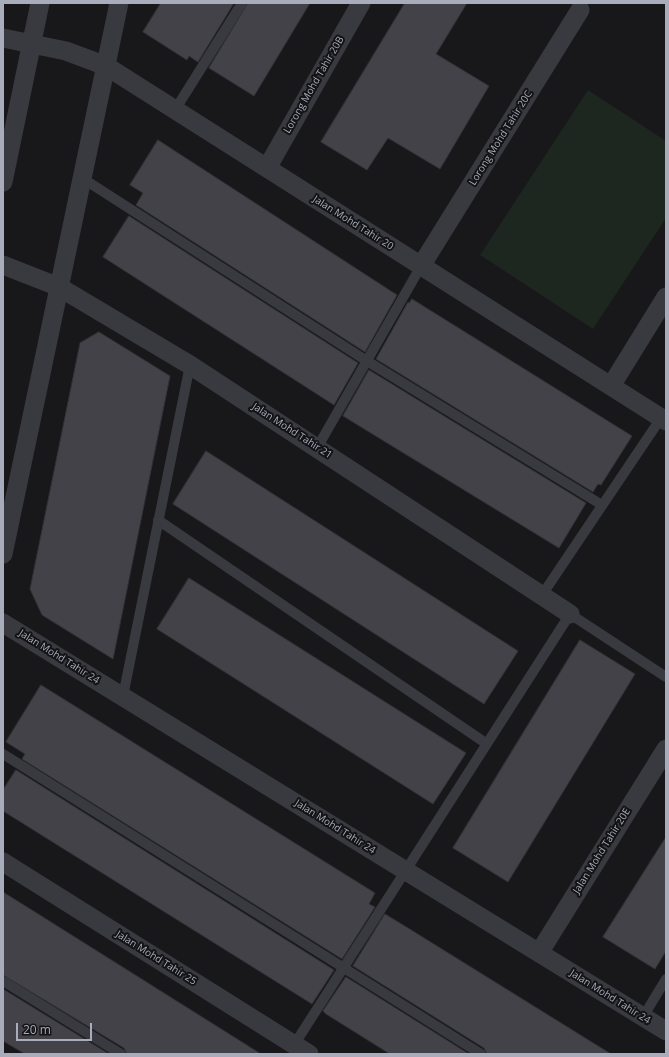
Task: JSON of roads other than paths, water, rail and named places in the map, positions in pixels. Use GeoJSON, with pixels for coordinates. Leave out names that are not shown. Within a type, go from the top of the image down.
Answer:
{"type":"FeatureCollection","features":[{"type":"Feature","properties":{"kind":"street"},"geometry":{"type":"LineString","coordinates":[[3,182],[40,3]]}},
{"type":"Feature","properties":{"kind":"street"},"geometry":{"type":"LineString","coordinates":[[3,554],[119,3]]}},
{"type":"Feature","properties":{"kind":"street","name":"Lorong Mohd Tahir 20B"},"geometry":{"type":"LineString","coordinates":[[267,168],[361,3]]}},
{"type":"Feature","properties":{"kind":"street","name":"Lorong Mohd Tahir 20C"},"geometry":{"type":"LineString","coordinates":[[422,266],[580,10]]}},
{"type":"Feature","properties":{"kind":"street","name":"Jalan Mohd Tahir 20"},"geometry":{"type":"LineString","coordinates":[[3,38],[66,52],[106,66],[663,419]]}},
{"type":"Feature","properties":{"kind":"street","name":"Jalan Mohd Tahir 21"},"geometry":{"type":"LineString","coordinates":[[3,265],[59,287],[190,365],[570,614]]}},
{"type":"Feature","properties":{"kind":"street"},"geometry":{"type":"LineString","coordinates":[[611,386],[666,296]]}},
{"type":"Feature","properties":{"kind":"street","name":"Jalan Mohd Tahir 24"},"geometry":{"type":"LineString","coordinates":[[3,622],[666,1031]]}},
{"type":"Feature","properties":{"kind":"street","name":"Jalan Mohd Tahir 20E"},"geometry":{"type":"LineString","coordinates":[[539,953],[666,749]]}},
{"type":"Feature","properties":{"kind":"street","name":"Jalan Mohd Tahir 25"},"geometry":{"type":"LineString","coordinates":[[3,862],[301,1049]]}},
{"type":"Feature","properties":{"kind":"lane"},"geometry":{"type":"LineString","coordinates":[[175,110],[242,3]]}},
{"type":"Feature","properties":{"kind":"lane"},"geometry":{"type":"LineString","coordinates":[[82,178],[367,361],[602,505]]}},
{"type":"Feature","properties":{"kind":"lane"},"geometry":{"type":"LineString","coordinates":[[317,448],[422,266]]}},
{"type":"Feature","properties":{"kind":"lane"},"geometry":{"type":"LineString","coordinates":[[123,696],[190,365]]}},
{"type":"Feature","properties":{"kind":"lane"},"geometry":{"type":"LineString","coordinates":[[542,595],[602,505],[663,419]]}},
{"type":"Feature","properties":{"kind":"lane"},"geometry":{"type":"LineString","coordinates":[[158,520],[487,744]]}},
{"type":"Feature","properties":{"kind":"lane"},"geometry":{"type":"LineString","coordinates":[[301,1049],[343,967],[570,614],[666,676]]}},
{"type":"Feature","properties":{"kind":"lane"},"geometry":{"type":"LineString","coordinates":[[3,754],[481,1054]]}},
{"type":"Feature","properties":{"kind":"lane"},"geometry":{"type":"LineString","coordinates":[[643,1017],[666,979]]}},
{"type":"Feature","properties":{"kind":"lane"},"geometry":{"type":"LineString","coordinates":[[3,980],[121,1054]]}}]}
